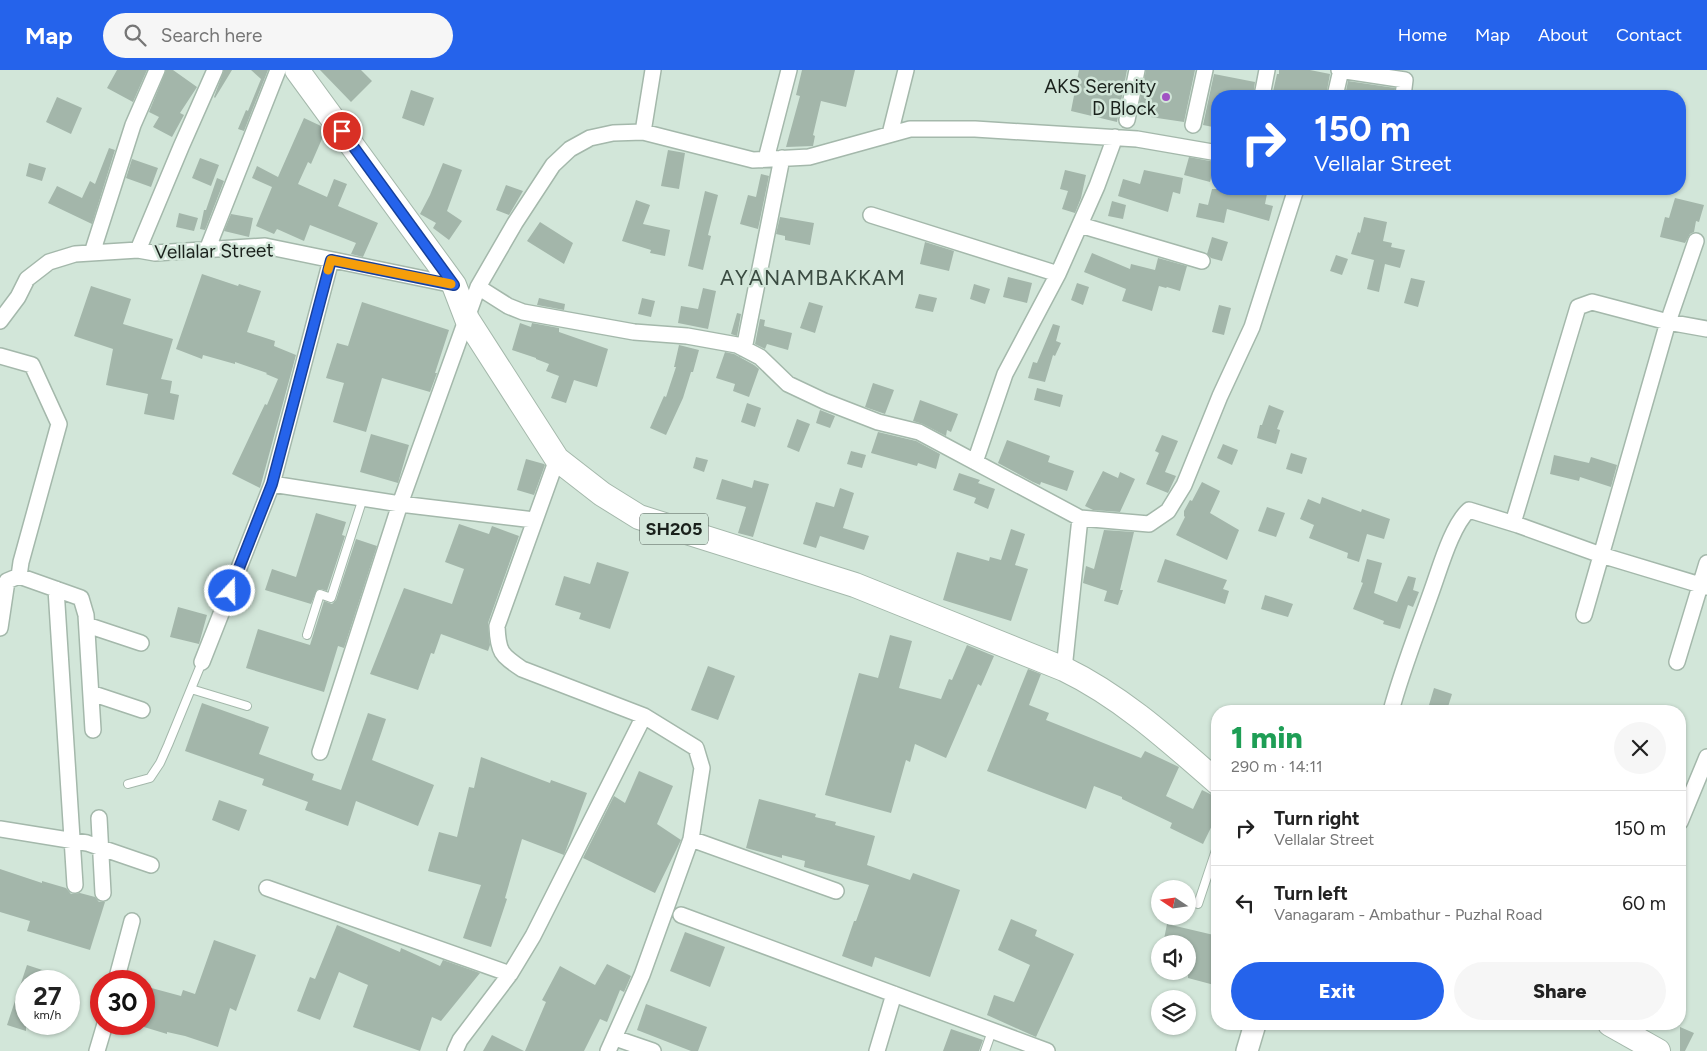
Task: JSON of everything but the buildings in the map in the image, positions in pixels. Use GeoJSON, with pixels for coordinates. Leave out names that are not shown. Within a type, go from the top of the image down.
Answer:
{"type":"FeatureCollection","features":[{"type":"Feature","properties":{"kind":"main road","name":"SH205"},"geometry":{"type":"LineString","coordinates":[[297,70],[454,285],[467,319],[557,460],[602,494],[639,517],[855,585],[1064,669],[1090,682],[1163,734],[1211,777]]}},
{"type":"Feature","properties":{"kind":"main road"},"geometry":{"type":"LineString","coordinates":[[1621,1030],[1658,1051]]}},
{"type":"Feature","properties":{"kind":"street"},"geometry":{"type":"LineString","coordinates":[[92,254],[134,125],[157,70]]}},
{"type":"Feature","properties":{"kind":"street"},"geometry":{"type":"LineString","coordinates":[[138,250],[215,70]]}},
{"type":"Feature","properties":{"kind":"street"},"geometry":{"type":"LineString","coordinates":[[207,250],[278,70]]}},
{"type":"Feature","properties":{"kind":"street"},"geometry":{"type":"LineString","coordinates":[[644,132],[653,70]]}},
{"type":"Feature","properties":{"kind":"street"},"geometry":{"type":"LineString","coordinates":[[766,159],[789,70]]}},
{"type":"Feature","properties":{"kind":"street"},"geometry":{"type":"LineString","coordinates":[[890,134],[906,70]]}},
{"type":"Feature","properties":{"kind":"street"},"geometry":{"type":"LineString","coordinates":[[1127,120],[1137,70]]}},
{"type":"Feature","properties":{"kind":"street"},"geometry":{"type":"LineString","coordinates":[[1193,125],[1205,70]]}},
{"type":"Feature","properties":{"kind":"street"},"geometry":{"type":"LineString","coordinates":[[1263,90],[1267,70]]}},
{"type":"Feature","properties":{"kind":"street"},"geometry":{"type":"LineString","coordinates":[[1336,90],[1340,70],[1405,80],[1404,90]]}},
{"type":"Feature","properties":{"kind":"street"},"geometry":{"type":"LineString","coordinates":[[320,752],[400,504],[478,287],[515,223],[553,165],[570,149],[590,138],[613,133],[644,132],[753,160],[809,157],[910,129],[975,129],[1137,139],[1211,152]]}},
{"type":"Feature","properties":{"kind":"street"},"geometry":{"type":"LineString","coordinates":[[975,462],[1006,374],[1058,274],[1097,186],[1115,137]]}},
{"type":"Feature","properties":{"kind":"street"},"geometry":{"type":"LineString","coordinates":[[744,349],[782,158]]}},
{"type":"Feature","properties":{"kind":"street"},"geometry":{"type":"LineString","coordinates":[[478,287],[508,306],[522,312],[634,332],[687,336],[737,345],[760,357],[788,384],[824,401],[878,422],[919,432],[1080,518],[1148,524],[1168,511],[1184,486],[1220,396],[1252,327],[1294,195]]}},
{"type":"Feature","properties":{"kind":"street"},"geometry":{"type":"LineString","coordinates":[[871,215],[1058,274]]}},
{"type":"Feature","properties":{"kind":"street"},"geometry":{"type":"LineString","coordinates":[[1080,225],[1202,261]]}},
{"type":"Feature","properties":{"kind":"street"},"geometry":{"type":"LineString","coordinates":[[1584,615],[1668,322],[1696,241]]}},
{"type":"Feature","properties":{"kind":"street","name":"Vellalar Street"},"geometry":{"type":"LineString","coordinates":[[0,321],[18,297],[27,279],[49,262],[75,254],[138,250],[155,253],[265,246],[454,285]]}},
{"type":"Feature","properties":{"kind":"street"},"geometry":{"type":"LineString","coordinates":[[202,662],[272,484],[331,260]]}},
{"type":"Feature","properties":{"kind":"street"},"geometry":{"type":"LineString","coordinates":[[1513,523],[1578,307],[1592,302],[1668,322],[1707,329]]}},
{"type":"Feature","properties":{"kind":"street"},"geometry":{"type":"LineString","coordinates":[[0,356],[32,365],[59,424],[21,562],[19,576]]}},
{"type":"Feature","properties":{"kind":"street"},"geometry":{"type":"LineString","coordinates":[[557,460],[497,626],[498,641],[505,657],[522,669],[644,716],[696,748],[702,768],[691,838],[642,975],[611,1045],[653,1051]]}},
{"type":"Feature","properties":{"kind":"street"},"geometry":{"type":"LineString","coordinates":[[272,484],[400,504],[534,520]]}},
{"type":"Feature","properties":{"kind":"street"},"geometry":{"type":"LineString","coordinates":[[1393,705],[1400,678],[1447,550],[1462,516],[1469,510],[1513,523],[1601,555],[1704,586]]}},
{"type":"Feature","properties":{"kind":"street"},"geometry":{"type":"LineString","coordinates":[[1064,669],[1080,518]]}},
{"type":"Feature","properties":{"kind":"street"},"geometry":{"type":"LineString","coordinates":[[1677,662],[1704,586],[1707,563]]}},
{"type":"Feature","properties":{"kind":"street"},"geometry":{"type":"LineString","coordinates":[[0,628],[7,581],[19,576],[81,598],[86,615],[93,730]]}},
{"type":"Feature","properties":{"kind":"street"},"geometry":{"type":"LineString","coordinates":[[56,589],[75,885]]}},
{"type":"Feature","properties":{"kind":"street"},"geometry":{"type":"LineString","coordinates":[[86,625],[141,643]]}},
{"type":"Feature","properties":{"kind":"street"},"geometry":{"type":"LineString","coordinates":[[90,692],[142,710]]}},
{"type":"Feature","properties":{"kind":"street"},"geometry":{"type":"LineString","coordinates":[[455,1051],[460,1040],[510,974],[533,936],[644,716]]}},
{"type":"Feature","properties":{"kind":"street"},"geometry":{"type":"LineString","coordinates":[[1686,808],[1707,757]]}},
{"type":"Feature","properties":{"kind":"street"},"geometry":{"type":"LineString","coordinates":[[99,818],[103,893]]}},
{"type":"Feature","properties":{"kind":"street"},"geometry":{"type":"LineString","coordinates":[[0,828],[72,840],[151,865]]}},
{"type":"Feature","properties":{"kind":"street"},"geometry":{"type":"LineString","coordinates":[[691,838],[836,891]]}},
{"type":"Feature","properties":{"kind":"street"},"geometry":{"type":"LineString","coordinates":[[267,888],[510,974]]}},
{"type":"Feature","properties":{"kind":"street"},"geometry":{"type":"LineString","coordinates":[[681,915],[1047,1051]]}},
{"type":"Feature","properties":{"kind":"street"},"geometry":{"type":"LineString","coordinates":[[119,970],[132,921]]}},
{"type":"Feature","properties":{"kind":"street"},"geometry":{"type":"LineString","coordinates":[[877,1051],[894,994]]}},
{"type":"Feature","properties":{"kind":"street"},"geometry":{"type":"LineString","coordinates":[[1247,1051],[1253,1030]]}},
{"type":"Feature","properties":{"kind":"street"},"geometry":{"type":"LineString","coordinates":[[101,1050],[103,1035]]}},
{"type":"Feature","properties":{"kind":"lane"},"geometry":{"type":"LineString","coordinates":[[307,635],[320,594],[331,598],[363,498]]}},
{"type":"Feature","properties":{"kind":"lane"},"geometry":{"type":"LineString","coordinates":[[128,784],[150,778],[160,763],[202,662]]}},
{"type":"Feature","properties":{"kind":"lane"},"geometry":{"type":"LineString","coordinates":[[191,689],[247,706]]}},
{"type":"Feature","properties":{"kind":"lane"},"geometry":{"type":"LineString","coordinates":[[1198,904],[1211,865]]}},
{"type":"Feature","properties":{"kind":"lane"},"geometry":{"type":"LineString","coordinates":[[985,1051],[992,1031]]}},
{"type":"Feature","properties":{"kind":"slow traffic"},"geometry":{"type":"LineString","coordinates":[[328,270],[331,260],[451,284]]}},
{"type":"Feature","properties":{"kind":"place","name":"AKS Serenity D Block"},"geometry":{"type":"Point","coordinates":[1166,97]}},
{"type":"Feature","properties":{"kind":"district","name":"AYANAMBAKKAM"},"geometry":{"type":"Point","coordinates":[813,277]}},
{"type":"Feature","properties":{"kind":"route"},"geometry":{"type":"LineString","coordinates":[[230,591],[272,484],[331,260],[454,285],[342,131]]}}]}
